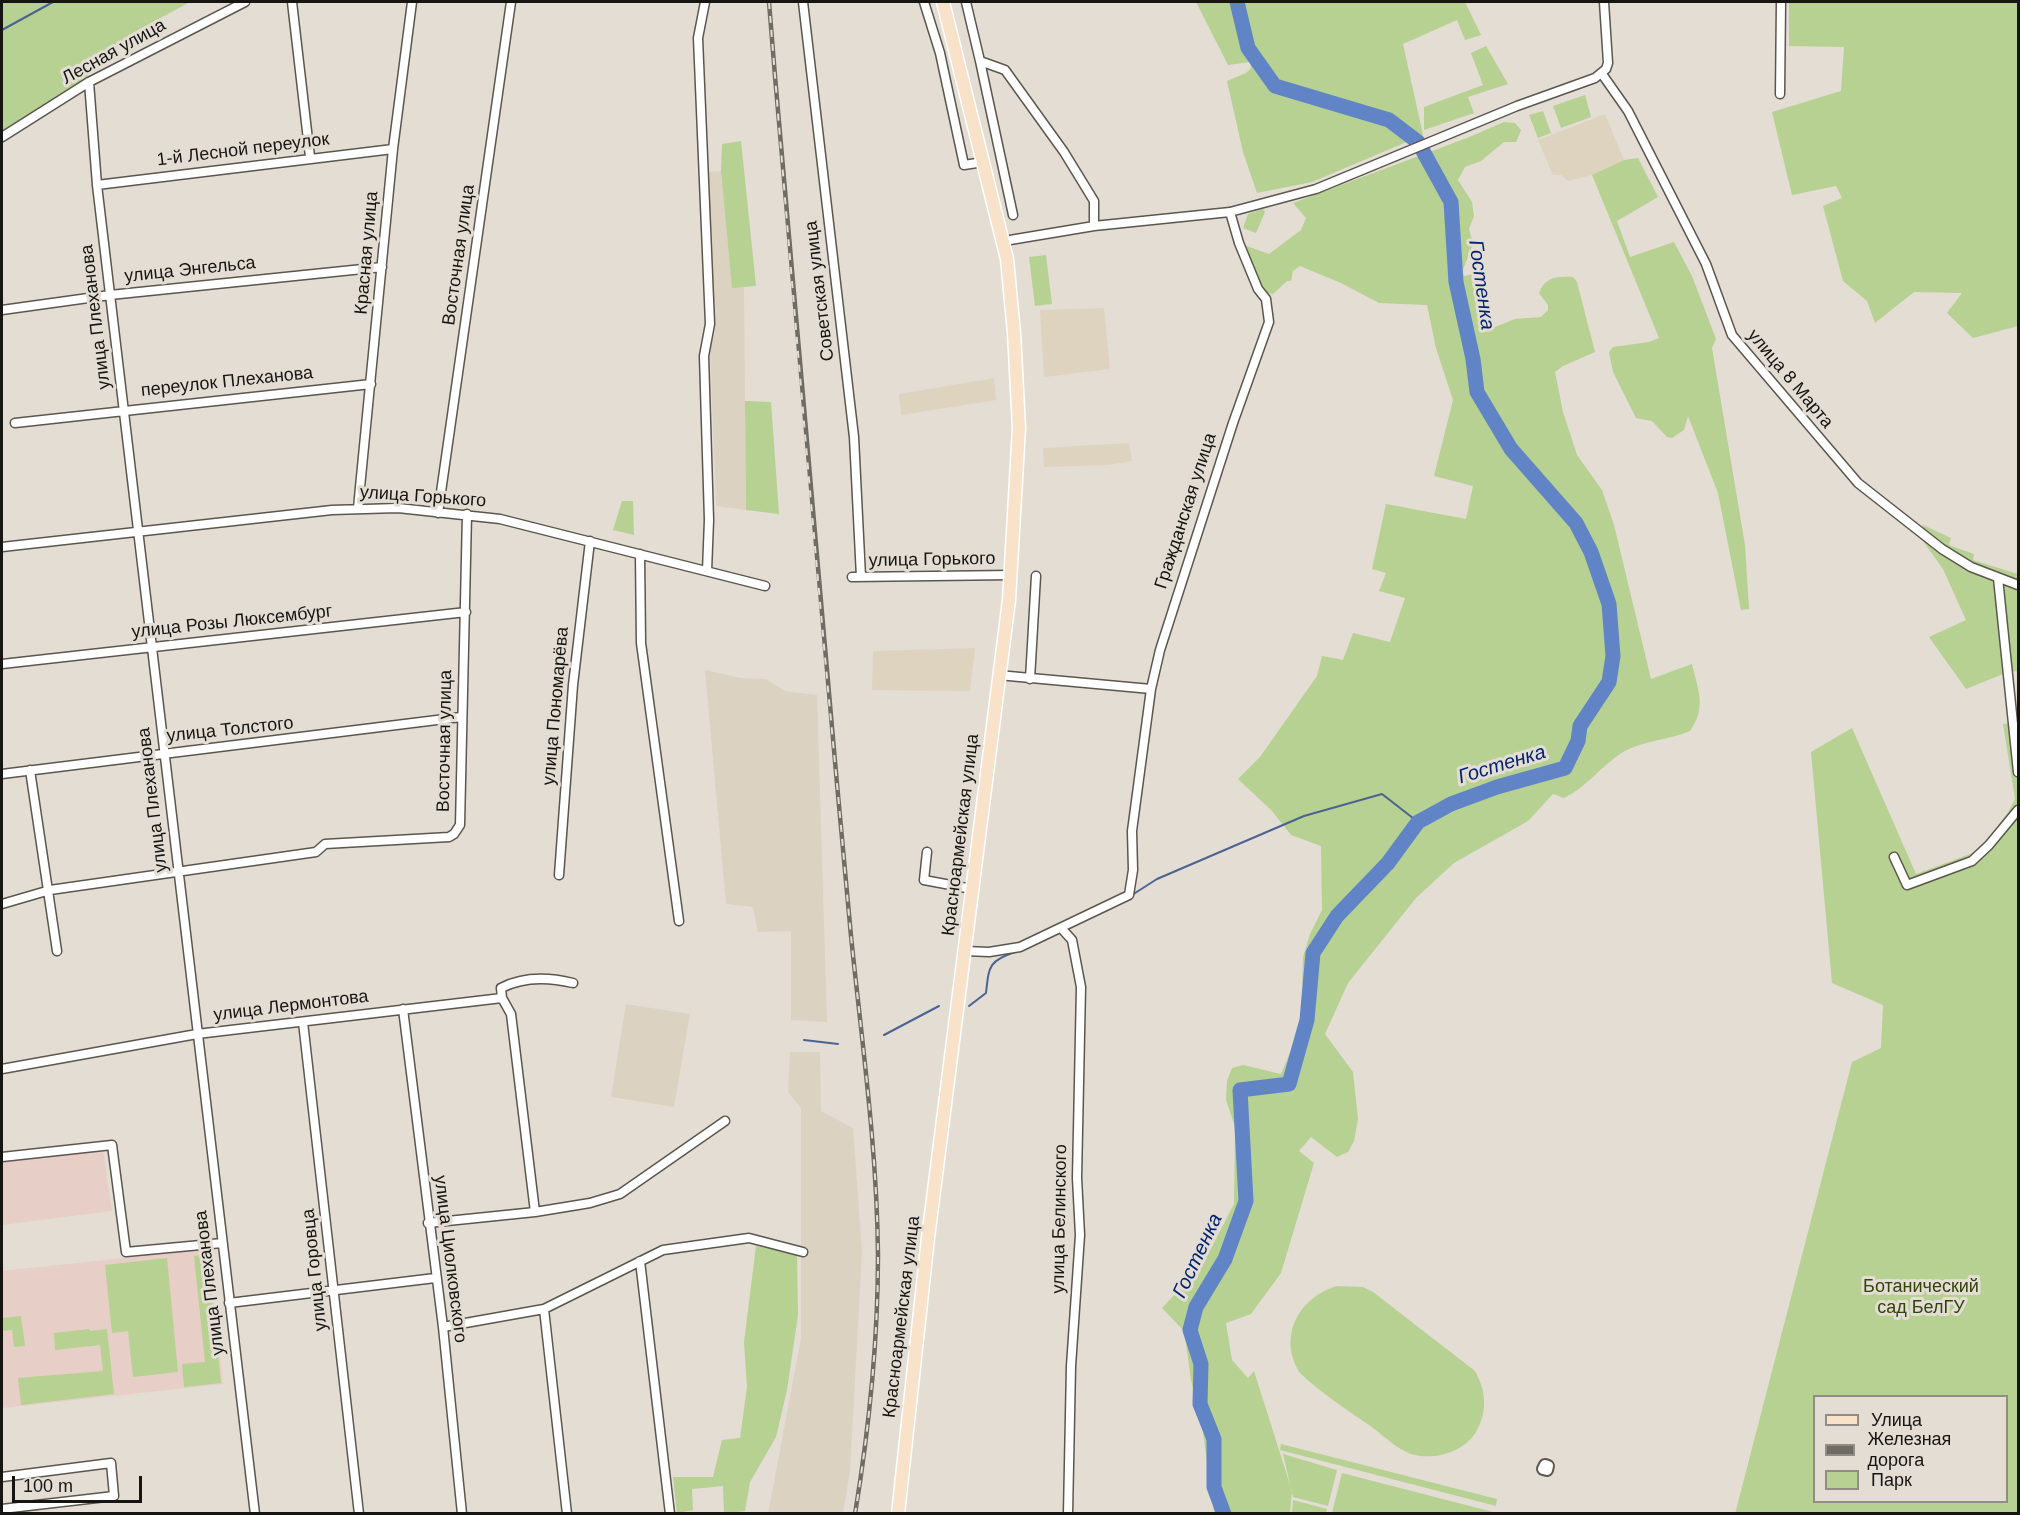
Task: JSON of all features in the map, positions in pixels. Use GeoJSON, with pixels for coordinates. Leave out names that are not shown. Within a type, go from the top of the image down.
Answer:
{"type":"FeatureCollection","features":[{"type":"Feature","properties":{"kind":"main road","name":"Красноармейская улица"},"geometry":{"type":"LineString","coordinates":[[898,1514],[928,1238],[1012,575],[1019,428],[1014,333],[1004,241],[943,2]]}},
{"type":"Feature","properties":{"kind":"street","name":"Лесная улица"},"geometry":{"type":"LineString","coordinates":[[2,137],[89,82],[245,2]]}},
{"type":"Feature","properties":{"kind":"street"},"geometry":{"type":"LineString","coordinates":[[292,2],[310,157]]}},
{"type":"Feature","properties":{"kind":"street","name":"Красная улица"},"geometry":{"type":"LineString","coordinates":[[358,508],[393,148],[412,2]]}},
{"type":"Feature","properties":{"kind":"street","name":"Восточная улица"},"geometry":{"type":"LineString","coordinates":[[438,513],[511,2]]}},
{"type":"Feature","properties":{"kind":"street"},"geometry":{"type":"LineString","coordinates":[[705,2],[698,38],[710,324],[704,356],[709,520],[707,571]]}},
{"type":"Feature","properties":{"kind":"street","name":"Советская улица"},"geometry":{"type":"LineString","coordinates":[[802,2],[854,437],[857,577]]}},
{"type":"Feature","properties":{"kind":"street"},"geometry":{"type":"LineString","coordinates":[[924,2],[940,52],[964,165],[983,162]]}},
{"type":"Feature","properties":{"kind":"street"},"geometry":{"type":"LineString","coordinates":[[966,2],[1013,215]]}},
{"type":"Feature","properties":{"kind":"street"},"geometry":{"type":"LineString","coordinates":[[1004,241],[1094,226],[1230,212],[1316,189],[1602,74],[1608,63],[1604,2]]}},
{"type":"Feature","properties":{"kind":"street"},"geometry":{"type":"LineString","coordinates":[[1780,94],[1781,2]]}},
{"type":"Feature","properties":{"kind":"street"},"geometry":{"type":"LineString","coordinates":[[980,62],[1005,70],[1064,153],[1094,201],[1094,226]]}},
{"type":"Feature","properties":{"kind":"street","name":"улица 8 Марта"},"geometry":{"type":"LineString","coordinates":[[1602,74],[1628,111],[1706,264],[1732,335],[1858,483],[1925,538],[1971,567],[2019,585]]}},
{"type":"Feature","properties":{"kind":"street","name":"улица Плеханова"},"geometry":{"type":"LineString","coordinates":[[89,82],[97,185],[137,531],[255,1514]]}},
{"type":"Feature","properties":{"kind":"street","name":"1-й Лесной переулок"},"geometry":{"type":"LineString","coordinates":[[97,185],[393,148]]}},
{"type":"Feature","properties":{"kind":"street","name":"Гражданская улица"},"geometry":{"type":"LineString","coordinates":[[1062,928],[1129,895],[1132,831],[1151,689],[1174,600],[1269,322],[1266,299],[1258,289],[1242,252],[1230,212]]}},
{"type":"Feature","properties":{"kind":"street","name":"улица Энгельса"},"geometry":{"type":"LineString","coordinates":[[2,310],[110,295],[382,267]]}},
{"type":"Feature","properties":{"kind":"street","name":"переулок Плеханова"},"geometry":{"type":"LineString","coordinates":[[15,423],[123,409],[371,384]]}},
{"type":"Feature","properties":{"kind":"street","name":"улица Горького"},"geometry":{"type":"LineString","coordinates":[[2,547],[358,508],[467,514],[590,541],[765,586]]}},
{"type":"Feature","properties":{"kind":"street","name":"Восточная улица"},"geometry":{"type":"LineString","coordinates":[[178,872],[316,852],[325,844],[449,837],[454,834],[460,825],[467,514]]}},
{"type":"Feature","properties":{"kind":"street","name":"улица Пономарёва"},"geometry":{"type":"LineString","coordinates":[[559,875],[573,686],[590,541]]}},
{"type":"Feature","properties":{"kind":"street"},"geometry":{"type":"LineString","coordinates":[[640,554],[641,643],[679,921]]}},
{"type":"Feature","properties":{"kind":"street","name":"улица Горького"},"geometry":{"type":"LineString","coordinates":[[857,577],[1012,575]]}},
{"type":"Feature","properties":{"kind":"street"},"geometry":{"type":"LineString","coordinates":[[1030,679],[1036,576]]}},
{"type":"Feature","properties":{"kind":"street"},"geometry":{"type":"LineString","coordinates":[[1998,578],[2019,772]]}},
{"type":"Feature","properties":{"kind":"street","name":"улица Розы Люксембург"},"geometry":{"type":"LineString","coordinates":[[2,664],[466,612]]}},
{"type":"Feature","properties":{"kind":"street"},"geometry":{"type":"LineString","coordinates":[[998,675],[1151,689]]}},
{"type":"Feature","properties":{"kind":"street","name":"улица Толстого"},"geometry":{"type":"LineString","coordinates":[[2,774],[462,717]]}},
{"type":"Feature","properties":{"kind":"street"},"geometry":{"type":"LineString","coordinates":[[30,771],[50,890],[57,951]]}},
{"type":"Feature","properties":{"kind":"street"},"geometry":{"type":"LineString","coordinates":[[1894,857],[1907,885],[1972,861],[2019,810]]}},
{"type":"Feature","properties":{"kind":"street"},"geometry":{"type":"LineString","coordinates":[[927,852],[924,880],[972,889]]}},
{"type":"Feature","properties":{"kind":"street"},"geometry":{"type":"LineString","coordinates":[[2,904],[50,890],[178,872]]}},
{"type":"Feature","properties":{"kind":"street"},"geometry":{"type":"LineString","coordinates":[[965,951],[989,952],[1020,947],[1062,928]]}},
{"type":"Feature","properties":{"kind":"street","name":"улица Белинского"},"geometry":{"type":"LineString","coordinates":[[1062,928],[1072,940],[1081,987],[1077,1178],[1080,1235],[1071,1366],[1068,1514]]}},
{"type":"Feature","properties":{"kind":"street"},"geometry":{"type":"LineString","coordinates":[[535,1212],[511,1014],[502,998],[501,988],[514,981],[551,978],[573,983]]}},
{"type":"Feature","properties":{"kind":"street","name":"улица Лермонтова"},"geometry":{"type":"LineString","coordinates":[[2,1069],[197,1034],[502,998]]}},
{"type":"Feature","properties":{"kind":"street","name":"улица Циолковского"},"geometry":{"type":"LineString","coordinates":[[403,1009],[428,1223],[443,1327],[462,1514]]}},
{"type":"Feature","properties":{"kind":"street","name":"улица Горовца"},"geometry":{"type":"LineString","coordinates":[[303,1022],[359,1514]]}},
{"type":"Feature","properties":{"kind":"street"},"geometry":{"type":"LineString","coordinates":[[428,1223],[535,1212],[590,1203],[620,1194],[725,1122]]}},
{"type":"Feature","properties":{"kind":"street"},"geometry":{"type":"LineString","coordinates":[[2,1157],[112,1145],[126,1252],[222,1243]]}},
{"type":"Feature","properties":{"kind":"street"},"geometry":{"type":"LineString","coordinates":[[443,1327],[544,1309],[663,1250],[749,1238],[803,1252]]}},
{"type":"Feature","properties":{"kind":"street"},"geometry":{"type":"LineString","coordinates":[[640,1261],[670,1514]]}},
{"type":"Feature","properties":{"kind":"street"},"geometry":{"type":"LineString","coordinates":[[230,1303],[435,1278]]}},
{"type":"Feature","properties":{"kind":"street"},"geometry":{"type":"LineString","coordinates":[[544,1309],[567,1514]]}},
{"type":"Feature","properties":{"kind":"street"},"geometry":{"type":"LineString","coordinates":[[2,1477],[111,1463],[114,1496],[2,1509]]}},
{"type":"Feature","properties":{"kind":"shaded area"},"geometry":{"type":"Polygon","coordinates":[[[1605,114],[1624,160],[1592,175],[1568,181],[1561,175],[1553,175],[1538,140],[1605,114]]]}},
{"type":"Feature","properties":{"kind":"shaded area"},"geometry":{"type":"Polygon","coordinates":[[[721,171],[732,287],[744,287],[746,510],[716,506],[710,349],[715,332],[706,172],[721,171]]]}},
{"type":"Feature","properties":{"kind":"shaded area"},"geometry":{"type":"Polygon","coordinates":[[[1104,308],[1110,369],[1044,377],[1040,310],[1104,308]]]}},
{"type":"Feature","properties":{"kind":"shaded area"},"geometry":{"type":"Polygon","coordinates":[[[994,378],[996,400],[901,415],[899,394],[994,378]]]}},
{"type":"Feature","properties":{"kind":"shaded area"},"geometry":{"type":"Polygon","coordinates":[[[1129,443],[1132,461],[1109,465],[1044,467],[1043,448],[1129,443]]]}},
{"type":"Feature","properties":{"kind":"shaded area"},"geometry":{"type":"Polygon","coordinates":[[[975,648],[970,691],[872,690],[873,651],[975,648]]]}},
{"type":"Feature","properties":{"kind":"shaded area"},"geometry":{"type":"Polygon","coordinates":[[[705,670],[741,678],[766,679],[785,691],[817,695],[827,1022],[791,1020],[791,931],[758,932],[753,907],[726,904],[705,670]]]}},
{"type":"Feature","properties":{"kind":"shaded area"},"geometry":{"type":"Polygon","coordinates":[[[626,1004],[690,1014],[674,1107],[611,1097],[626,1004]]]}},
{"type":"Feature","properties":{"kind":"shaded area"},"geometry":{"type":"Polygon","coordinates":[[[790,1052],[820,1052],[821,1111],[853,1128],[862,1251],[850,1471],[843,1513],[768,1514],[801,1338],[801,1108],[788,1092],[790,1052]]]}},
{"type":"Feature","properties":{"kind":"shaded area"},"geometry":{"type":"Polygon","coordinates":[[[103,1149],[112,1211],[2,1225],[2,1159],[103,1149]]]}},
{"type":"Feature","properties":{"kind":"shaded area"},"geometry":{"type":"Polygon","coordinates":[[[209,1249],[223,1384],[2,1408],[2,1271],[209,1249]]]}},
{"type":"Feature","properties":{"kind":"green space"},"geometry":{"type":"Polygon","coordinates":[[[2,2],[190,2],[129,35],[81,83],[2,132],[2,2]]]}},
{"type":"Feature","properties":{"kind":"green space"},"geometry":{"type":"Polygon","coordinates":[[[1196,2],[1465,2],[1481,35],[1465,40],[1457,20],[1403,44],[1423,135],[1312,182],[1257,193],[1243,152],[1227,81],[1246,73],[1251,68],[1250,62],[1228,65],[1196,2]]]}},
{"type":"Feature","properties":{"kind":"green space"},"geometry":{"type":"Polygon","coordinates":[[[1789,2],[2018,2],[2018,326],[1973,338],[1947,313],[1962,293],[1914,292],[1875,323],[1867,301],[1843,281],[1823,206],[1842,198],[1836,186],[1792,195],[1772,112],[1841,91],[1844,47],[1789,46],[1789,2]]]}},
{"type":"Feature","properties":{"kind":"green space"},"geometry":{"type":"Polygon","coordinates":[[[1486,46],[1508,84],[1468,97],[1474,113],[1424,130],[1424,107],[1483,85],[1471,53],[1486,46]]]}},
{"type":"Feature","properties":{"kind":"green space"},"geometry":{"type":"Polygon","coordinates":[[[1585,95],[1591,117],[1561,128],[1553,106],[1585,95]]]}},
{"type":"Feature","properties":{"kind":"green space"},"geometry":{"type":"Polygon","coordinates":[[[1543,111],[1551,133],[1538,138],[1529,115],[1543,111]]]}},
{"type":"Feature","properties":{"kind":"green space"},"geometry":{"type":"Polygon","coordinates":[[[1504,122],[1515,123],[1521,130],[1516,142],[1504,142],[1481,161],[1465,167],[1458,180],[1472,202],[1474,216],[1469,229],[1473,244],[1462,272],[1464,276],[1474,274],[1483,286],[1491,325],[1495,327],[1515,319],[1541,317],[1548,310],[1548,305],[1539,293],[1548,281],[1557,277],[1573,277],[1577,282],[1595,352],[1555,372],[1563,412],[1577,455],[1602,490],[1614,525],[1651,679],[1692,664],[1700,706],[1690,731],[1639,745],[1623,752],[1572,793],[1564,798],[1553,794],[1528,821],[1454,863],[1416,898],[1348,983],[1325,1034],[1353,1072],[1358,1119],[1354,1141],[1348,1152],[1337,1157],[1311,1137],[1299,1151],[1314,1163],[1281,1273],[1251,1314],[1226,1323],[1232,1360],[1248,1378],[1254,1371],[1292,1491],[1290,1513],[1214,1513],[1202,1425],[1191,1380],[1185,1337],[1183,1330],[1162,1308],[1203,1264],[1234,1204],[1235,1127],[1226,1100],[1227,1081],[1232,1068],[1243,1065],[1281,1074],[1301,1027],[1303,957],[1310,934],[1322,910],[1321,846],[1291,835],[1272,811],[1238,779],[1260,757],[1317,676],[1322,656],[1343,660],[1353,633],[1390,642],[1405,598],[1379,591],[1386,573],[1372,569],[1386,504],[1466,519],[1473,486],[1434,476],[1453,400],[1436,348],[1427,305],[1379,303],[1341,283],[1300,266],[1293,271],[1291,281],[1287,281],[1273,294],[1266,293],[1260,287],[1241,244],[1269,254],[1301,230],[1306,218],[1293,203],[1504,122]]]}},
{"type":"Feature","properties":{"kind":"green space"},"geometry":{"type":"Polygon","coordinates":[[[741,141],[756,286],[732,288],[721,171],[722,144],[741,141]]]}},
{"type":"Feature","properties":{"kind":"green space"},"geometry":{"type":"Polygon","coordinates":[[[1638,158],[1658,197],[1617,221],[1630,257],[1674,242],[1692,276],[1716,339],[1712,348],[1745,545],[1749,609],[1741,610],[1718,493],[1688,416],[1684,430],[1672,438],[1667,437],[1652,421],[1636,418],[1613,372],[1609,352],[1613,347],[1649,342],[1659,338],[1592,175],[1624,160],[1638,158]]]}},
{"type":"Feature","properties":{"kind":"green space"},"geometry":{"type":"Polygon","coordinates":[[[1263,209],[1265,212],[1256,233],[1243,228],[1248,214],[1263,209]]]}},
{"type":"Feature","properties":{"kind":"green space"},"geometry":{"type":"Polygon","coordinates":[[[1046,255],[1052,304],[1035,306],[1029,257],[1046,255]]]}},
{"type":"Feature","properties":{"kind":"green space"},"geometry":{"type":"Polygon","coordinates":[[[745,401],[771,402],[779,514],[746,510],[745,401]]]}},
{"type":"Feature","properties":{"kind":"green space"},"geometry":{"type":"Polygon","coordinates":[[[622,501],[633,501],[634,535],[613,530],[622,501]]]}},
{"type":"Feature","properties":{"kind":"green space"},"geometry":{"type":"Polygon","coordinates":[[[1923,525],[1951,538],[1949,545],[1974,554],[1973,560],[2018,574],[2018,671],[2008,672],[1966,689],[1929,637],[1966,620],[1943,569],[1920,537],[1923,525]]]}},
{"type":"Feature","properties":{"kind":"green space","name":"Ботанический сад БелГУ"},"geometry":{"type":"Polygon","coordinates":[[[2018,723],[2018,1513],[1735,1514],[1852,1062],[1881,1048],[1883,1005],[1832,983],[1811,752],[1852,728],[1916,874],[1981,850],[2015,799],[2003,724],[2018,723]]]}},
{"type":"Feature","properties":{"kind":"green space"},"geometry":{"type":"Polygon","coordinates":[[[756,1246],[797,1254],[798,1315],[787,1390],[776,1437],[750,1482],[745,1511],[724,1513],[723,1486],[692,1489],[693,1510],[677,1513],[673,1477],[713,1477],[722,1440],[740,1438],[747,1387],[744,1342],[756,1246]]]}},
{"type":"Feature","properties":{"kind":"green space"},"geometry":{"type":"Polygon","coordinates":[[[208,1254],[221,1383],[184,1387],[182,1364],[205,1362],[194,1256],[208,1254]]]}},
{"type":"Feature","properties":{"kind":"green space"},"geometry":{"type":"Polygon","coordinates":[[[167,1258],[178,1372],[133,1377],[128,1331],[112,1333],[105,1265],[167,1258]]]}},
{"type":"Feature","properties":{"kind":"green space"},"geometry":{"type":"Polygon","coordinates":[[[1337,1286],[1363,1287],[1373,1292],[1475,1371],[1483,1394],[1484,1409],[1476,1432],[1464,1445],[1439,1455],[1420,1456],[1406,1452],[1326,1395],[1300,1373],[1293,1359],[1291,1346],[1296,1320],[1312,1299],[1337,1286]]]}},
{"type":"Feature","properties":{"kind":"green space"},"geometry":{"type":"Polygon","coordinates":[[[21,1316],[25,1346],[14,1347],[12,1330],[2,1331],[2,1318],[21,1316]]]}},
{"type":"Feature","properties":{"kind":"green space"},"geometry":{"type":"Polygon","coordinates":[[[89,1329],[90,1331],[107,1329],[114,1394],[21,1405],[18,1378],[103,1371],[100,1345],[55,1350],[54,1333],[89,1329]]]}},
{"type":"Feature","properties":{"kind":"green space"},"geometry":{"type":"Polygon","coordinates":[[[1281,1444],[1497,1499],[1496,1506],[1280,1450],[1281,1444]]]}},
{"type":"Feature","properties":{"kind":"green space"},"geometry":{"type":"Polygon","coordinates":[[[1283,1454],[1337,1470],[1328,1506],[1293,1497],[1283,1454]]]}},
{"type":"Feature","properties":{"kind":"green space"},"geometry":{"type":"Polygon","coordinates":[[[1342,1473],[1493,1512],[1493,1513],[1332,1513],[1342,1473]]]}},
{"type":"Feature","properties":{"kind":"green space"},"geometry":{"type":"Polygon","coordinates":[[[1293,1500],[1327,1509],[1326,1513],[1292,1513],[1293,1500]]]}},
{"type":"Feature","properties":{"kind":"waterway"},"geometry":{"type":"LineString","coordinates":[[2,30],[53,2]]}},
{"type":"Feature","properties":{"kind":"waterway","name":"Гостенка"},"geometry":{"type":"LineString","coordinates":[[1224,1514],[1214,1487],[1214,1439],[1200,1404],[1201,1364],[1190,1330],[1196,1307],[1225,1259],[1246,1201],[1240,1090],[1289,1084],[1307,1020],[1313,953],[1337,916],[1388,863],[1418,822],[1451,804],[1497,787],[1565,768],[1578,741],[1580,726],[1609,682],[1613,656],[1609,604],[1591,552],[1576,523],[1511,449],[1477,392],[1473,359],[1456,282],[1451,202],[1418,142],[1389,120],[1275,86],[1248,48],[1237,2]]}},
{"type":"Feature","properties":{"kind":"waterway"},"geometry":{"type":"LineString","coordinates":[[1132,895],[1157,879],[1304,816],[1382,794],[1418,822]]}},
{"type":"Feature","properties":{"kind":"waterway"},"geometry":{"type":"LineString","coordinates":[[969,1006],[986,993],[989,971],[995,962],[1015,952]]}},
{"type":"Feature","properties":{"kind":"waterway"},"geometry":{"type":"LineString","coordinates":[[884,1035],[939,1006]]}},
{"type":"Feature","properties":{"kind":"waterway"},"geometry":{"type":"LineString","coordinates":[[804,1040],[838,1044]]}},
{"type":"Feature","properties":{"kind":"railway"},"geometry":{"type":"LineString","coordinates":[[769,2],[819,589],[875,1175],[878,1255],[876,1320],[868,1417],[855,1514]]}}]}
